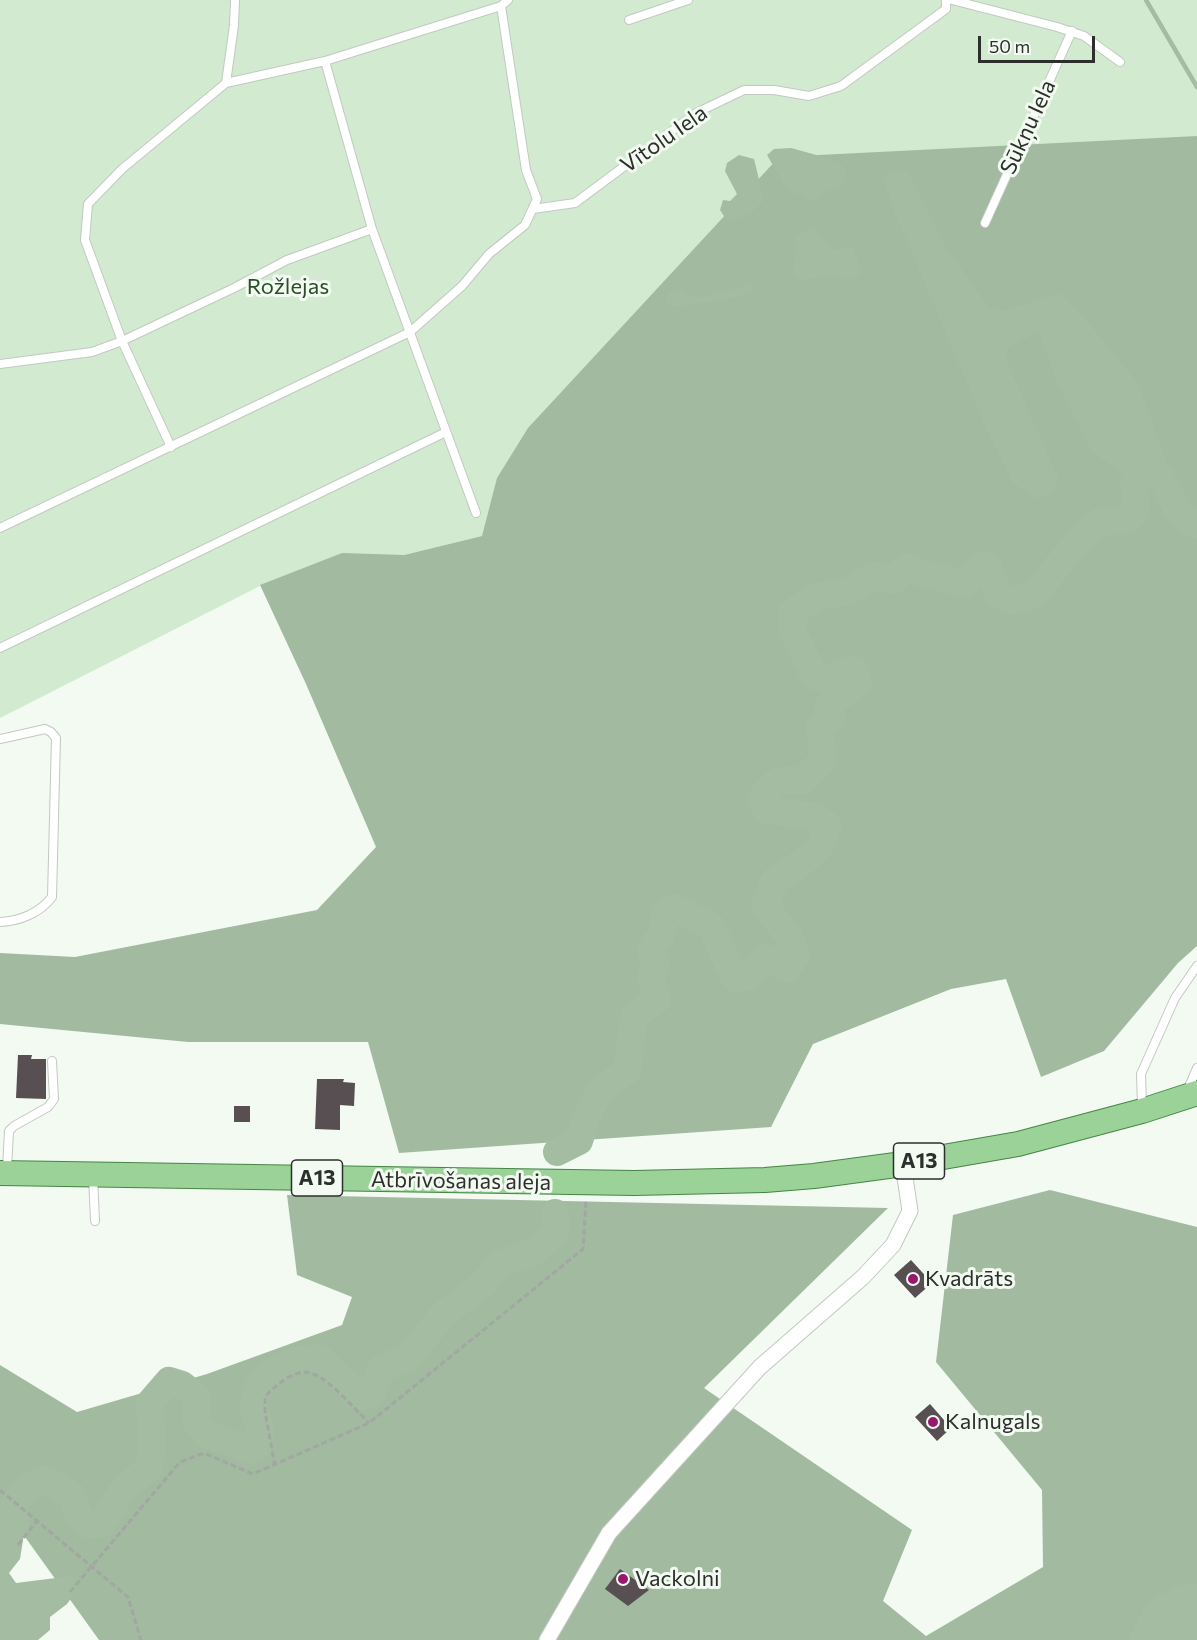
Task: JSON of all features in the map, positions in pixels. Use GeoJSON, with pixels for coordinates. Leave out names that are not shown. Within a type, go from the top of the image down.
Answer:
{"type":"FeatureCollection","features":[{"type":"Feature","properties":{"kind":"main road","name":"A13"},"geometry":{"type":"LineString","coordinates":[[903,1164],[1018,1144],[1142,1111],[1191,1095]]}},
{"type":"Feature","properties":{"kind":"main road","name":"Atbrīvošanas aleja"},"geometry":{"type":"LineString","coordinates":[[4,1173],[634,1183],[765,1180],[903,1164]]}},
{"type":"Feature","properties":{"kind":"street"},"geometry":{"type":"LineString","coordinates":[[548,1640],[609,1533],[760,1367],[863,1277],[893,1245],[910,1211],[903,1164]]}},
{"type":"Feature","properties":{"kind":"lane"},"geometry":{"type":"LineString","coordinates":[[226,83],[234,25],[234,0]]}},
{"type":"Feature","properties":{"kind":"lane"},"geometry":{"type":"LineString","coordinates":[[171,447],[122,341],[85,240],[88,204],[122,169],[226,83],[325,61],[501,6],[508,0]]}},
{"type":"Feature","properties":{"kind":"lane"},"geometry":{"type":"LineString","coordinates":[[629,20],[688,0]]}},
{"type":"Feature","properties":{"kind":"lane","name":"Vītolu Iela"},"geometry":{"type":"LineString","coordinates":[[532,209],[575,202],[696,113],[744,90],[774,90],[809,96],[841,86],[946,9],[946,0]]}},
{"type":"Feature","properties":{"kind":"lane"},"geometry":{"type":"LineString","coordinates":[[952,0],[1084,36],[1120,62]]}},
{"type":"Feature","properties":{"kind":"lane"},"geometry":{"type":"LineString","coordinates":[[0,528],[410,332],[462,286],[489,254],[525,225],[537,199],[526,170],[501,6]]}},
{"type":"Feature","properties":{"kind":"lane","name":"Sūkņu Iela"},"geometry":{"type":"LineString","coordinates":[[985,223],[1072,32]]}},
{"type":"Feature","properties":{"kind":"lane"},"geometry":{"type":"LineString","coordinates":[[325,61],[372,230],[476,513]]}},
{"type":"Feature","properties":{"kind":"lane"},"geometry":{"type":"LineString","coordinates":[[0,364],[92,352],[122,341],[287,260],[372,230]]}},
{"type":"Feature","properties":{"kind":"lane"},"geometry":{"type":"LineString","coordinates":[[0,648],[446,432]]}},
{"type":"Feature","properties":{"kind":"lane"},"geometry":{"type":"LineString","coordinates":[[0,739],[45,729],[56,738],[52,897],[46,905],[32,914],[13,922],[0,922]]}},
{"type":"Feature","properties":{"kind":"lane"},"geometry":{"type":"LineString","coordinates":[[1142,1111],[1141,1074],[1174,998],[1197,966]]}},
{"type":"Feature","properties":{"kind":"lane"},"geometry":{"type":"LineString","coordinates":[[4,1173],[9,1131],[48,1107],[54,1099],[52,1061]]}},
{"type":"Feature","properties":{"kind":"lane"},"geometry":{"type":"LineString","coordinates":[[1191,1095],[1197,1068]]}},
{"type":"Feature","properties":{"kind":"lane"},"geometry":{"type":"LineString","coordinates":[[93,1175],[94,1221]]}},
{"type":"Feature","properties":{"kind":"path"},"geometry":{"type":"LineString","coordinates":[[70,1592],[180,1462],[204,1453],[253,1474],[369,1424],[583,1249],[586,1201]]}},
{"type":"Feature","properties":{"kind":"path"},"geometry":{"type":"LineString","coordinates":[[275,1466],[265,1412],[265,1397],[277,1384],[304,1372],[321,1377],[369,1424]]}},
{"type":"Feature","properties":{"kind":"path"},"geometry":{"type":"LineString","coordinates":[[0,1490],[128,1597],[141,1640]]}},
{"type":"Feature","properties":{"kind":"path"},"geometry":{"type":"LineString","coordinates":[[18,1545],[37,1521]]}},
{"type":"Feature","properties":{"kind":"green space","name":"Rožlejas"},"geometry":{"type":"Polygon","coordinates":[[[0,0],[1197,0],[1197,175],[482,536],[260,586],[0,718],[0,0]]]}},
{"type":"Feature","properties":{"kind":"shaded area"},"geometry":{"type":"Polygon","coordinates":[[[1197,136],[1197,946],[1178,963],[1104,1051],[1041,1077],[1006,979],[951,989],[813,1044],[771,1127],[399,1153],[368,1042],[188,1042],[0,1024],[0,953],[75,957],[317,910],[376,847],[306,684],[260,585],[342,553],[404,555],[482,536],[497,478],[528,428],[779,157],[1197,136]]]}},
{"type":"Feature","properties":{"kind":"shaded area"},"geometry":{"type":"Polygon","coordinates":[[[791,148],[838,161],[846,170],[844,183],[810,201],[787,190],[767,155],[774,149],[791,148]]]}},
{"type":"Feature","properties":{"kind":"shaded area"},"geometry":{"type":"Polygon","coordinates":[[[739,155],[754,159],[764,200],[751,214],[733,221],[724,216],[720,210],[723,200],[730,201],[737,194],[725,171],[727,163],[739,155]]]}},
{"type":"Feature","properties":{"kind":"shaded area"},"geometry":{"type":"Polygon","coordinates":[[[892,170],[908,171],[946,247],[989,308],[1007,310],[1059,293],[1082,315],[1139,384],[1167,464],[1160,476],[1148,469],[1134,480],[1093,453],[1056,381],[1039,332],[1006,349],[1008,364],[1058,477],[1056,489],[1037,500],[1013,483],[985,426],[894,211],[883,177],[892,170]]]}},
{"type":"Feature","properties":{"kind":"shaded area"},"geometry":{"type":"Polygon","coordinates":[[[813,228],[834,250],[852,246],[863,273],[849,280],[822,275],[799,282],[792,272],[797,249],[794,236],[813,228]]]}},
{"type":"Feature","properties":{"kind":"shaded area"},"geometry":{"type":"Polygon","coordinates":[[[753,284],[754,291],[725,299],[673,307],[665,302],[669,292],[680,290],[697,297],[753,284]]]}},
{"type":"Feature","properties":{"kind":"shaded area"},"geometry":{"type":"Polygon","coordinates":[[[1050,1190],[1197,1227],[1197,1640],[99,1640],[15,1523],[1,1520],[0,1517],[0,1365],[77,1412],[207,1374],[342,1325],[352,1297],[297,1275],[287,1195],[888,1208],[704,1388],[912,1530],[883,1601],[926,1636],[1043,1567],[1042,1490],[936,1362],[953,1215],[1050,1190]]]}},
{"type":"Feature","properties":{"kind":"shaded area"},"geometry":{"type":"Polygon","coordinates":[[[0,1520],[15,1522],[24,1534],[20,1559],[9,1573],[16,1583],[72,1576],[77,1590],[67,1604],[50,1617],[50,1630],[38,1640],[0,1640],[0,1520]]]}},
{"type":"Feature","properties":{"kind":"shaded area"},"geometry":{"type":"Polygon","coordinates":[[[1197,1584],[1197,1640],[1128,1640],[1146,1603],[1177,1585],[1197,1584]]]}},
{"type":"Feature","properties":{"kind":"building"},"geometry":{"type":"Polygon","coordinates":[[[18,1055],[32,1055],[31,1059],[46,1059],[46,1099],[16,1098],[18,1055]]]}},
{"type":"Feature","properties":{"kind":"building"},"geometry":{"type":"Polygon","coordinates":[[[317,1079],[344,1079],[343,1082],[355,1083],[354,1106],[340,1105],[340,1130],[315,1129],[317,1079]]]}},
{"type":"Feature","properties":{"kind":"building"},"geometry":{"type":"Polygon","coordinates":[[[234,1106],[250,1106],[250,1122],[234,1122],[234,1106]]]}},
{"type":"Feature","properties":{"kind":"building","name":"Kvadrāts"},"geometry":{"type":"Polygon","coordinates":[[[911,1260],[932,1283],[915,1298],[894,1275],[911,1260]]]}},
{"type":"Feature","properties":{"kind":"building","name":"Kalnugals"},"geometry":{"type":"Polygon","coordinates":[[[930,1404],[951,1428],[937,1441],[915,1417],[930,1404]]]}},
{"type":"Feature","properties":{"kind":"building","name":"Vackolni"},"geometry":{"type":"Polygon","coordinates":[[[620,1569],[649,1590],[628,1606],[605,1589],[620,1569]]]}},
{"type":"Feature","properties":{"kind":"waterway"},"geometry":{"type":"LineString","coordinates":[[1146,0],[1197,87]]}},
{"type":"Feature","properties":{"kind":"waterway"},"geometry":{"type":"LineString","coordinates":[[557,1152],[579,1141],[586,1118],[600,1091],[627,1071],[634,1016],[657,1000],[651,977],[656,962],[651,949],[662,933],[665,914],[675,908],[711,926],[735,978],[748,976],[767,958],[787,969],[796,955],[788,934],[765,907],[774,881],[819,848],[828,826],[816,817],[767,810],[761,800],[773,784],[787,780],[802,781],[823,761],[820,727],[832,718],[828,706],[858,682],[854,669],[828,680],[814,675],[793,633],[793,612],[816,597],[851,590],[873,576],[894,580],[906,567],[966,584],[981,565],[987,566],[999,595],[1013,601],[1035,593],[1087,531],[1100,522],[1127,521],[1136,511],[1134,480],[1148,469],[1160,476],[1180,514],[1197,525]]}},
{"type":"Feature","properties":{"kind":"waterway"},"geometry":{"type":"LineString","coordinates":[[15,1522],[12,1511],[17,1500],[28,1488],[43,1479],[71,1494],[78,1515],[90,1525],[102,1523],[124,1489],[149,1468],[152,1452],[150,1403],[169,1381],[182,1385],[197,1397],[197,1423],[207,1434],[249,1450],[259,1445],[260,1430],[254,1407],[260,1385],[276,1370],[286,1365],[319,1358],[361,1397],[372,1394],[380,1370],[408,1357],[445,1313],[484,1283],[500,1264],[533,1252],[555,1233],[555,1213]]}},
{"type":"Feature","properties":{"kind":"place","name":"Kvadrāts"},"geometry":{"type":"Point","coordinates":[913,1279]}},
{"type":"Feature","properties":{"kind":"place","name":"Kalnugals"},"geometry":{"type":"Point","coordinates":[933,1422]}},
{"type":"Feature","properties":{"kind":"place","name":"Vackolni"},"geometry":{"type":"Point","coordinates":[623,1579]}}]}
